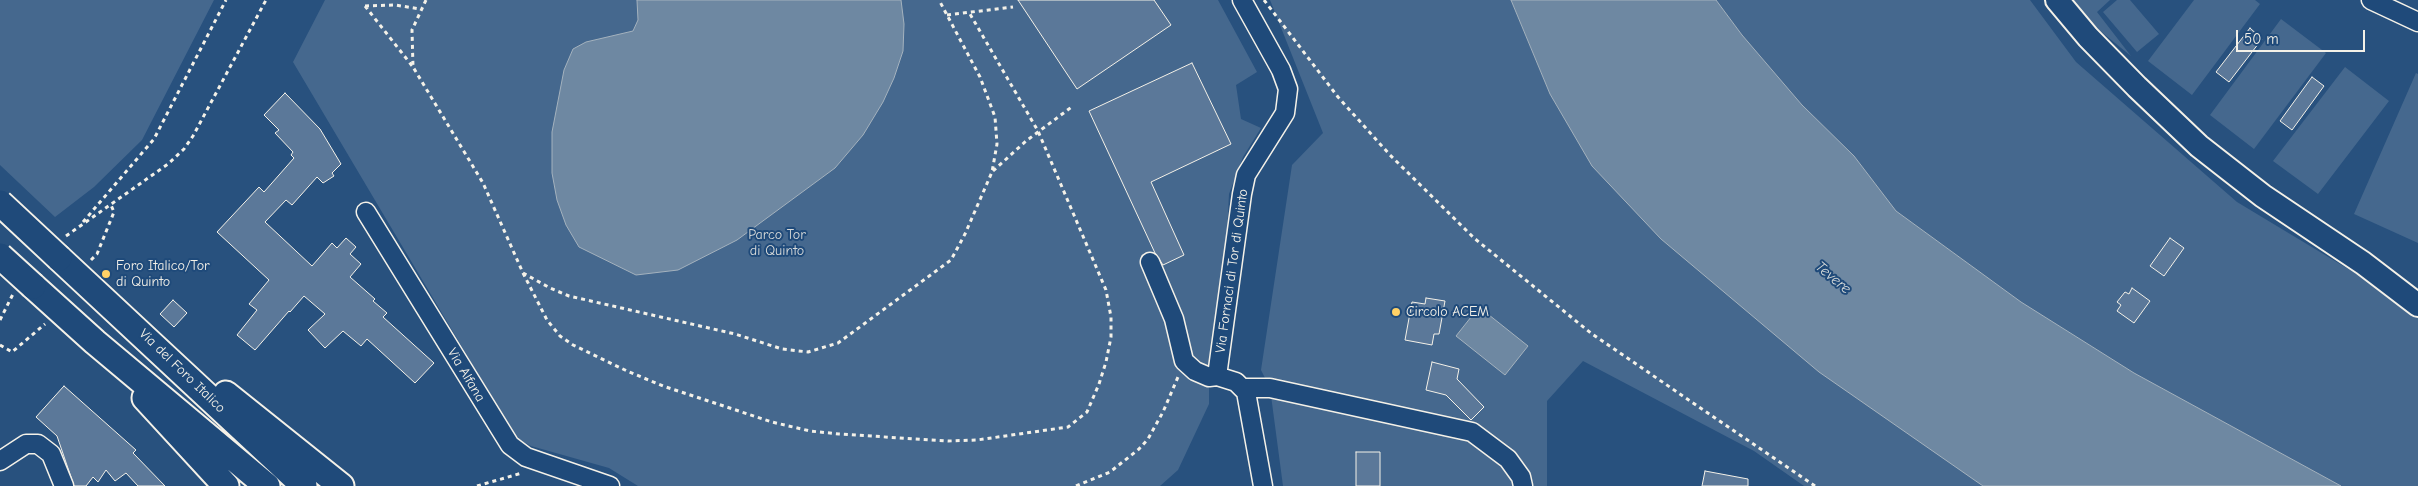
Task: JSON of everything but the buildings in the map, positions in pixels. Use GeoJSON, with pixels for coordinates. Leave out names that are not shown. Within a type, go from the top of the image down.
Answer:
{"type":"FeatureCollection","features":[{"type":"Feature","properties":{"kind":"highway","name":"Via del Foro Italico"},"geometry":{"type":"LineString","coordinates":[[0,203],[116,308],[304,486]]}},
{"type":"Feature","properties":{"kind":"highway","name":"Via del Foro Italico"},"geometry":{"type":"LineString","coordinates":[[0,256],[95,342],[267,486]]}},
{"type":"Feature","properties":{"kind":"highway"},"geometry":{"type":"LineString","coordinates":[[116,308],[342,486]]}},
{"type":"Feature","properties":{"kind":"highway"},"geometry":{"type":"LineString","coordinates":[[95,342],[162,419],[226,486]]}},
{"type":"Feature","properties":{"kind":"main road"},"geometry":{"type":"LineString","coordinates":[[2057,0],[2088,37],[2186,134],[2263,196],[2363,263],[2418,305]]}},
{"type":"Feature","properties":{"kind":"main road"},"geometry":{"type":"LineString","coordinates":[[2363,263],[2418,286]]}},
{"type":"Feature","properties":{"kind":"street","name":"Via Fornaci di Tor di Quinto"},"geometry":{"type":"LineString","coordinates":[[1217,376],[1246,175],[1285,113],[1288,97],[1287,83],[1281,70],[1242,0]]}},
{"type":"Feature","properties":{"kind":"street"},"geometry":{"type":"LineString","coordinates":[[2372,0],[2398,6],[2418,22]]}},
{"type":"Feature","properties":{"kind":"street","name":"Via Alfana"},"geometry":{"type":"LineString","coordinates":[[366,212],[506,441],[520,453],[545,464],[584,475],[610,486]]}},
{"type":"Feature","properties":{"kind":"street"},"geometry":{"type":"LineString","coordinates":[[1150,262],[1174,319],[1184,360],[1195,371],[1209,377],[1217,376],[1236,382],[1244,388],[1248,397],[1263,486]]}},
{"type":"Feature","properties":{"kind":"street"},"geometry":{"type":"LineString","coordinates":[[1244,388],[1270,388],[1472,432],[1508,459],[1520,477],[1523,486]]}},
{"type":"Feature","properties":{"kind":"street"},"geometry":{"type":"LineString","coordinates":[[0,461],[21,446],[33,443],[38,444],[51,454],[64,486]]}},
{"type":"Feature","properties":{"kind":"path"},"geometry":{"type":"LineString","coordinates":[[226,0],[154,139],[81,224],[111,205],[176,157],[190,142],[266,0]]}},
{"type":"Feature","properties":{"kind":"path"},"geometry":{"type":"LineString","coordinates":[[413,67],[412,30],[420,9],[426,0]]}},
{"type":"Feature","properties":{"kind":"path"},"geometry":{"type":"LineString","coordinates":[[523,273],[569,296],[735,334],[782,350],[808,352],[838,343],[951,260],[965,234],[992,172],[996,144],[996,117],[986,90],[939,0]]}},
{"type":"Feature","properties":{"kind":"path"},"geometry":{"type":"LineString","coordinates":[[1264,0],[1338,97],[1404,169],[1474,238],[1592,334],[1815,486]]}},
{"type":"Feature","properties":{"kind":"path"},"geometry":{"type":"LineString","coordinates":[[420,9],[395,5],[365,6],[413,67],[484,183],[523,273],[546,320],[560,336],[626,371],[772,422],[810,431],[839,434],[948,440],[977,440],[1062,428],[1080,419],[1093,402],[1106,362],[1111,337],[1111,317],[1106,290],[1094,257],[1062,190],[1038,131],[970,14]]}},
{"type":"Feature","properties":{"kind":"path"},"geometry":{"type":"LineString","coordinates":[[947,15],[970,14],[1013,7]]}},
{"type":"Feature","properties":{"kind":"path"},"geometry":{"type":"LineString","coordinates":[[992,172],[1038,131],[1073,106]]}},
{"type":"Feature","properties":{"kind":"path"},"geometry":{"type":"LineString","coordinates":[[97,254],[114,212],[111,205]]}},
{"type":"Feature","properties":{"kind":"path"},"geometry":{"type":"LineString","coordinates":[[0,320],[9,300]]}},
{"type":"Feature","properties":{"kind":"path"},"geometry":{"type":"LineString","coordinates":[[0,345],[12,352],[46,323]]}},
{"type":"Feature","properties":{"kind":"path"},"geometry":{"type":"LineString","coordinates":[[1076,486],[1110,472],[1148,440],[1164,412],[1184,360]]}},
{"type":"Feature","properties":{"kind":"path"},"geometry":{"type":"LineString","coordinates":[[477,486],[545,464]]}},
{"type":"Feature","properties":{"kind":"green space"},"geometry":{"type":"Polygon","coordinates":[[[0,0],[214,0],[142,140],[94,187],[55,217],[0,165],[0,0]]]}},
{"type":"Feature","properties":{"kind":"green space","name":"Parco Tor di Quinto"},"geometry":{"type":"Polygon","coordinates":[[[325,0],[1218,0],[1257,72],[1236,85],[1241,119],[1261,128],[1243,157],[1229,194],[1226,253],[1220,284],[1209,377],[1209,404],[1178,470],[1160,486],[638,486],[609,468],[531,446],[516,438],[293,62],[325,0]]]}},
{"type":"Feature","properties":{"kind":"green space"},"geometry":{"type":"Polygon","coordinates":[[[1270,0],[1511,0],[1550,94],[1583,150],[1986,486],[1804,486],[1754,451],[1583,361],[1547,401],[1547,486],[1283,486],[1270,388],[1261,370],[1292,165],[1323,133],[1270,0]]]}},
{"type":"Feature","properties":{"kind":"green space"},"geometry":{"type":"Polygon","coordinates":[[[1716,0],[2030,0],[2076,62],[2237,202],[2418,311],[2418,486],[2341,486],[2134,373],[2021,302],[1896,211],[1854,156],[1802,105],[1742,35],[1716,0]]]}},
{"type":"Feature","properties":{"kind":"green space"},"geometry":{"type":"Polygon","coordinates":[[[2070,0],[2110,0],[2097,12],[2131,56],[2083,17],[2070,0]]]}},
{"type":"Feature","properties":{"kind":"green space"},"geometry":{"type":"Polygon","coordinates":[[[2117,0],[2130,0],[2159,34],[2137,52],[2103,12],[2117,0]]]}},
{"type":"Feature","properties":{"kind":"green space"},"geometry":{"type":"Polygon","coordinates":[[[2194,0],[2255,0],[2260,4],[2192,95],[2148,61],[2194,0]]]}},
{"type":"Feature","properties":{"kind":"green space"},"geometry":{"type":"Polygon","coordinates":[[[2281,19],[2326,53],[2254,149],[2210,115],[2281,19]]]}},
{"type":"Feature","properties":{"kind":"green space"},"geometry":{"type":"Polygon","coordinates":[[[2345,67],[2389,101],[2318,194],[2273,161],[2345,67]]]}},
{"type":"Feature","properties":{"kind":"green space"},"geometry":{"type":"Polygon","coordinates":[[[2416,73],[2418,74],[2418,243],[2354,214],[2416,73]]]}},
{"type":"Feature","properties":{"kind":"water"},"geometry":{"type":"Polygon","coordinates":[[[637,0],[901,0],[904,24],[903,51],[883,102],[863,135],[835,168],[737,240],[678,270],[636,275],[579,247],[566,225],[557,200],[552,173],[552,132],[564,70],[573,49],[586,42],[633,31],[638,20],[637,0]]]}},
{"type":"Feature","properties":{"kind":"water","name":"Tevere"},"geometry":{"type":"Polygon","coordinates":[[[1511,0],[1716,0],[1742,35],[1802,105],[1854,156],[1896,211],[2021,302],[2134,373],[2341,486],[1983,486],[1819,372],[1661,239],[1592,166],[1550,94],[1511,0]]]}},
{"type":"Feature","properties":{"kind":"water"},"geometry":{"type":"Polygon","coordinates":[[[1479,307],[1528,346],[1505,375],[1456,336],[1479,307]]]}},
{"type":"Feature","properties":{"kind":"place","name":"Foro Italico/Tor di Quinto"},"geometry":{"type":"Point","coordinates":[106,274]}},
{"type":"Feature","properties":{"kind":"place","name":"Circolo ACEM"},"geometry":{"type":"Point","coordinates":[1396,312]}}]}
